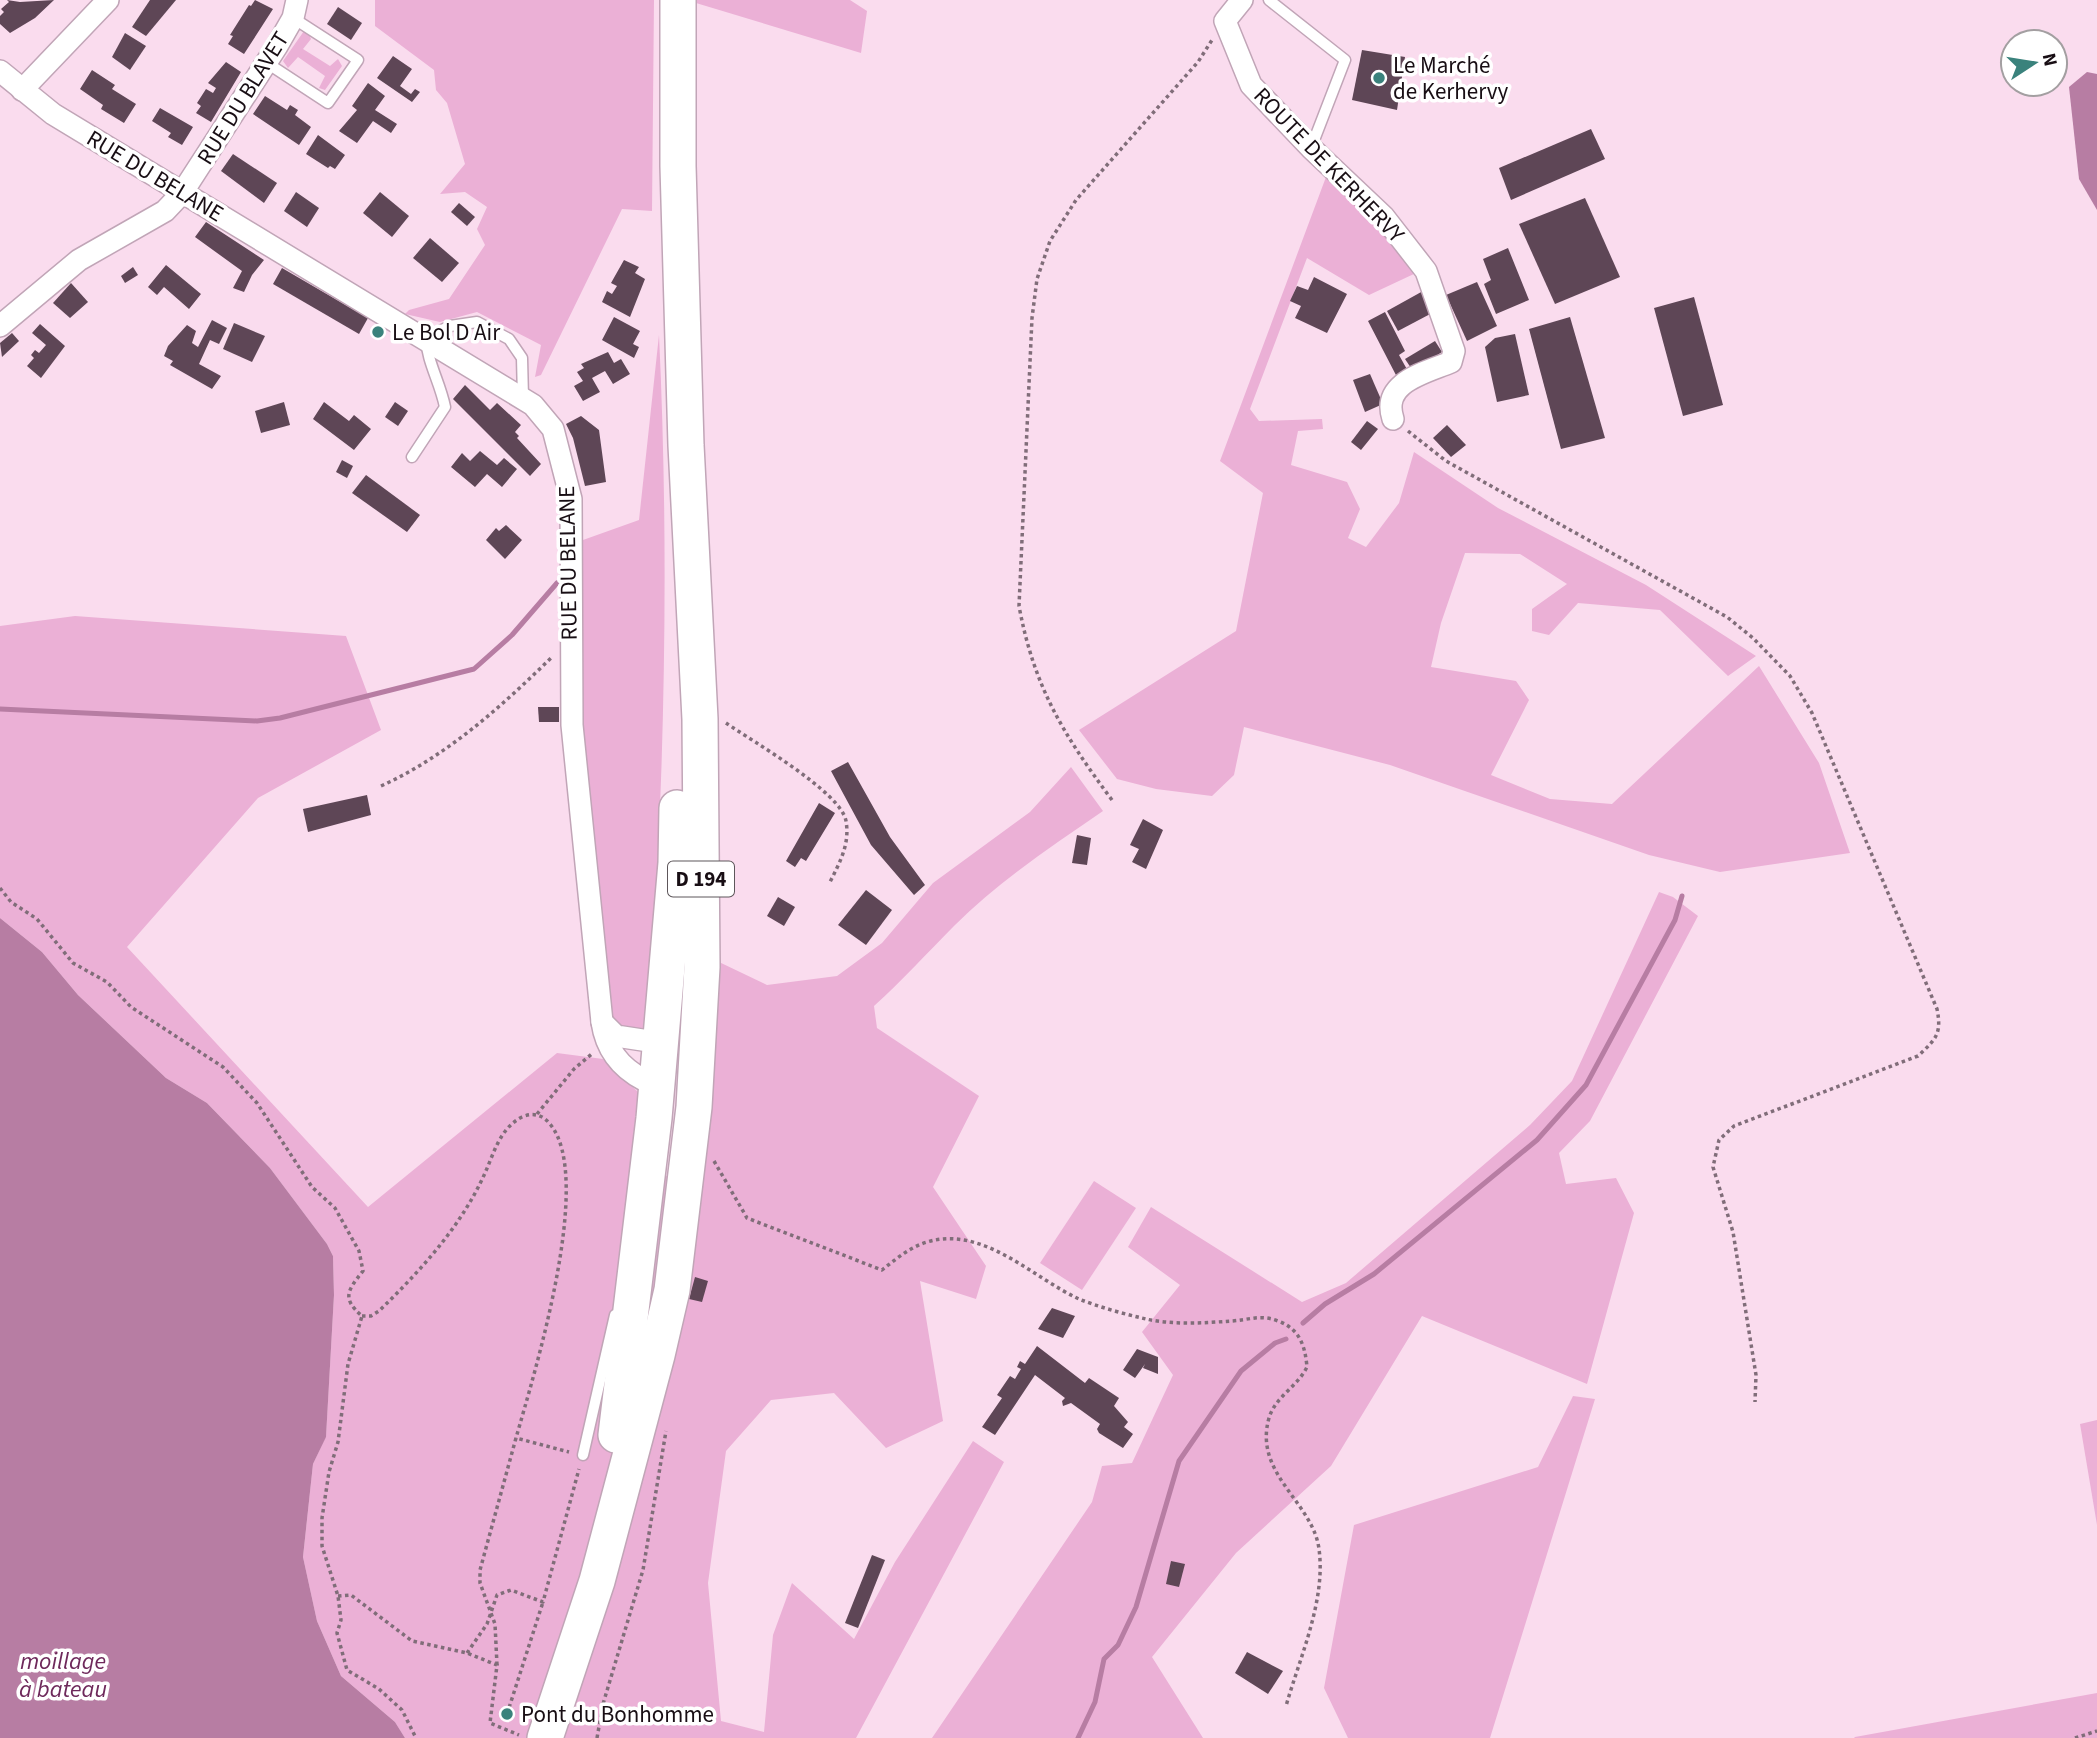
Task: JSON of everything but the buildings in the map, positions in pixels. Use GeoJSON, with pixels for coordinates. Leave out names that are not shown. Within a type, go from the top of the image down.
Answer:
{"type":"FeatureCollection","features":[{"type":"Feature","properties":{"kind":"main road","name":"D 194"},"geometry":{"type":"LineString","coordinates":[[544,1738],[597,1581],[672,1290],[669,1096],[676,863],[679,581],[668,78],[673,0]]}},
{"type":"Feature","properties":{"kind":"main road","name":"D 194"},"geometry":{"type":"LineString","coordinates":[[544,1738],[607,1496],[633,1301],[669,1096],[702,967],[700,719],[686,444],[678,166],[678,0]]}},
{"type":"Feature","properties":{"kind":"street"},"geometry":{"type":"LineString","coordinates":[[22,90],[108,0]]}},
{"type":"Feature","properties":{"kind":"street"},"geometry":{"type":"LineString","coordinates":[[1225,21],[1242,0]]}},
{"type":"Feature","properties":{"kind":"street","name":"RUE DU BLAVET"},"geometry":{"type":"LineString","coordinates":[[0,326],[79,260],[165,211],[182,193],[267,63],[295,9]]}},
{"type":"Feature","properties":{"kind":"street","name":"ROUTE DE KERHERVY"},"geometry":{"type":"LineString","coordinates":[[1225,21],[1251,85],[1311,148],[1384,216],[1426,271],[1454,351],[1451,362],[1403,382],[1392,395],[1389,407],[1393,419]]}},
{"type":"Feature","properties":{"kind":"street","name":"RUE DU BELANE"},"geometry":{"type":"LineString","coordinates":[[0,71],[53,114],[523,398],[533,405],[553,429],[571,499],[570,640],[573,738],[603,1032]]}},
{"type":"Feature","properties":{"kind":"street"},"geometry":{"type":"LineString","coordinates":[[603,1032],[627,1069],[669,1096]]}},
{"type":"Feature","properties":{"kind":"street"},"geometry":{"type":"LineString","coordinates":[[603,1032],[649,1041]]}},
{"type":"Feature","properties":{"kind":"lane"},"geometry":{"type":"LineString","coordinates":[[1269,0],[1345,60],[1311,148]]}},
{"type":"Feature","properties":{"kind":"lane"},"geometry":{"type":"LineString","coordinates":[[267,63],[328,103],[358,60],[295,9]]}},
{"type":"Feature","properties":{"kind":"lane"},"geometry":{"type":"LineString","coordinates":[[412,457],[445,407],[440,381],[427,357],[426,338],[450,326],[477,323],[509,339],[522,358],[523,398]]}},
{"type":"Feature","properties":{"kind":"lane"},"geometry":{"type":"LineString","coordinates":[[583,1455],[615,1313],[633,1301]]}},
{"type":"Feature","properties":{"kind":"path"},"geometry":{"type":"LineString","coordinates":[[1112,800],[1076,751],[1046,700],[1027,649],[1019,606],[1032,318],[1037,279],[1050,241],[1076,200],[1198,62],[1225,21]]}},
{"type":"Feature","properties":{"kind":"path"},"geometry":{"type":"LineString","coordinates":[[1393,419],[1446,461],[1727,617],[1753,638],[1790,676],[1835,761],[1937,1009],[1941,1027],[1933,1043],[1918,1056],[1734,1126],[1719,1140],[1713,1167],[1733,1232],[1756,1376],[1755,1402]]}},
{"type":"Feature","properties":{"kind":"path"},"geometry":{"type":"LineString","coordinates":[[381,786],[415,771],[458,740],[514,694],[570,640]]}},
{"type":"Feature","properties":{"kind":"path"},"geometry":{"type":"LineString","coordinates":[[700,719],[726,723],[829,793],[846,818],[845,852],[830,882]]}},
{"type":"Feature","properties":{"kind":"path"},"geometry":{"type":"LineString","coordinates":[[0,888],[10,902],[37,919],[73,962],[107,982],[131,1007],[223,1067],[257,1103],[312,1187],[335,1208],[359,1251],[363,1271],[350,1286],[348,1296],[352,1308],[362,1316],[371,1316],[379,1311],[431,1259],[483,1178],[501,1137],[523,1116],[537,1114],[603,1032]]}},
{"type":"Feature","properties":{"kind":"path"},"geometry":{"type":"LineString","coordinates":[[529,1738],[490,1723],[496,1634],[480,1583],[480,1570],[547,1328],[551,1295],[561,1264],[565,1228],[561,1147],[555,1130],[537,1114]]}},
{"type":"Feature","properties":{"kind":"path"},"geometry":{"type":"LineString","coordinates":[[710,1153],[747,1218],[882,1270],[903,1254],[927,1242],[961,1241],[981,1245],[1017,1262],[1080,1299],[1147,1319],[1230,1322],[1260,1316],[1280,1321],[1292,1329],[1301,1338],[1307,1367],[1269,1419],[1269,1446],[1275,1474],[1309,1519],[1316,1536],[1320,1574],[1286,1706]]}},
{"type":"Feature","properties":{"kind":"path"},"geometry":{"type":"LineString","coordinates":[[362,1316],[348,1364],[338,1442],[329,1472],[322,1518],[322,1546],[338,1596],[341,1620],[337,1633],[347,1671],[379,1689],[402,1710],[416,1738]]}},
{"type":"Feature","properties":{"kind":"path"},"geometry":{"type":"LineString","coordinates":[[597,1738],[603,1704],[643,1570],[666,1434],[665,1421]]}},
{"type":"Feature","properties":{"kind":"path"},"geometry":{"type":"LineString","coordinates":[[507,1714],[543,1602],[583,1455],[516,1438]]}},
{"type":"Feature","properties":{"kind":"path"},"geometry":{"type":"LineString","coordinates":[[467,1653],[487,1624],[489,1611],[497,1595],[511,1590],[543,1602]]}},
{"type":"Feature","properties":{"kind":"path"},"geometry":{"type":"LineString","coordinates":[[338,1596],[351,1595],[412,1641],[467,1653],[496,1665]]}},
{"type":"Feature","properties":{"kind":"path"},"geometry":{"type":"LineString","coordinates":[[2075,1738],[2097,1731]]}},
{"type":"Feature","properties":{"kind":"shaded area"},"geometry":{"type":"Polygon","coordinates":[[[375,0],[654,0],[652,211],[622,209],[541,375],[535,377],[541,345],[477,312],[440,322],[405,314],[409,310],[449,299],[485,245],[477,229],[487,207],[465,192],[440,194],[465,164],[447,103],[436,90],[434,70],[375,26],[375,0]]]}},
{"type":"Feature","properties":{"kind":"shaded area"},"geometry":{"type":"Polygon","coordinates":[[[696,0],[850,0],[867,11],[861,53],[696,3],[696,0]]]}},
{"type":"Feature","properties":{"kind":"shaded area"},"geometry":{"type":"Polygon","coordinates":[[[304,31],[308,32],[311,39],[303,49],[330,66],[338,59],[342,66],[325,90],[319,88],[325,76],[298,57],[288,68],[283,61],[304,31]]]}},
{"type":"Feature","properties":{"kind":"shaded area"},"geometry":{"type":"Polygon","coordinates":[[[1326,177],[1381,231],[1416,273],[1369,295],[1307,258],[1250,409],[1259,421],[1322,419],[1323,429],[1298,431],[1291,465],[1347,482],[1360,509],[1348,538],[1366,547],[1399,503],[1414,452],[1498,508],[1646,585],[1756,656],[1728,676],[1660,610],[1578,603],[1549,635],[1532,631],[1532,609],[1567,584],[1520,554],[1465,553],[1441,623],[1431,667],[1516,681],[1529,700],[1491,775],[1550,799],[1612,804],[1759,666],[1819,763],[1850,853],[1720,872],[1649,855],[1390,765],[1244,727],[1234,775],[1212,796],[1156,789],[1117,779],[1079,730],[1236,631],[1263,493],[1220,461],[1326,177]]]}},
{"type":"Feature","properties":{"kind":"shaded area"},"geometry":{"type":"Polygon","coordinates":[[[659,335],[664,508],[664,682],[648,1029],[620,1026],[611,1017],[579,727],[583,540],[639,520],[659,335]]]}},
{"type":"Feature","properties":{"kind":"shaded area"},"geometry":{"type":"Polygon","coordinates":[[[75,616],[346,636],[381,730],[258,798],[127,947],[368,1207],[557,1053],[603,1059],[638,1092],[630,1169],[702,1183],[719,962],[767,985],[837,976],[882,943],[933,883],[1030,812],[1071,767],[1103,811],[989,894],[874,1006],[877,1028],[979,1096],[933,1187],[986,1266],[976,1299],[920,1281],[943,1421],[886,1448],[834,1393],[771,1400],[726,1451],[708,1583],[721,1721],[764,1732],[773,1635],[792,1583],[854,1639],[895,1562],[973,1441],[1004,1462],[856,1738],[405,1738],[395,1722],[341,1676],[317,1621],[303,1557],[313,1464],[326,1436],[334,1295],[333,1256],[327,1244],[270,1168],[207,1103],[166,1078],[78,995],[42,952],[0,918],[0,626],[75,616]]]}},
{"type":"Feature","properties":{"kind":"shaded area"},"geometry":{"type":"Polygon","coordinates":[[[1659,892],[1673,897],[1698,916],[1590,1121],[1559,1153],[1566,1184],[1616,1178],[1634,1213],[1587,1384],[1422,1316],[1331,1466],[1236,1553],[1152,1657],[1203,1738],[932,1738],[1092,1502],[1102,1466],[1132,1463],[1173,1375],[1142,1332],[1180,1285],[1128,1247],[1151,1207],[1302,1302],[1346,1283],[1530,1125],[1572,1081],[1659,892]]]}},
{"type":"Feature","properties":{"kind":"shaded area"},"geometry":{"type":"Polygon","coordinates":[[[1094,1181],[1136,1208],[1082,1290],[1040,1263],[1094,1181]]]}},
{"type":"Feature","properties":{"kind":"shaded area"},"geometry":{"type":"Polygon","coordinates":[[[1573,1396],[1595,1399],[1490,1738],[1348,1738],[1324,1688],[1354,1525],[1538,1467],[1573,1396]]]}},
{"type":"Feature","properties":{"kind":"shaded area"},"geometry":{"type":"Polygon","coordinates":[[[2097,1420],[2097,1525],[2080,1424],[2097,1420]]]}},
{"type":"Feature","properties":{"kind":"shaded area"},"geometry":{"type":"Polygon","coordinates":[[[2097,1693],[2097,1738],[1854,1738],[1855,1737],[2097,1693]]]}},
{"type":"Feature","properties":{"kind":"water"},"geometry":{"type":"Polygon","coordinates":[[[2087,72],[2097,74],[2097,210],[2079,179],[2069,87],[2087,72]]]}},
{"type":"Feature","properties":{"kind":"water","name":"moillage à bateau"},"geometry":{"type":"Polygon","coordinates":[[[0,918],[42,952],[78,995],[166,1078],[207,1103],[270,1168],[327,1244],[333,1256],[334,1295],[326,1437],[313,1464],[303,1557],[317,1621],[341,1676],[395,1722],[405,1738],[0,1738],[0,918]]]}},
{"type":"Feature","properties":{"kind":"waterway"},"geometry":{"type":"LineString","coordinates":[[0,709],[257,721],[280,718],[474,669],[512,635],[557,583]]}},
{"type":"Feature","properties":{"kind":"waterway"},"geometry":{"type":"LineString","coordinates":[[1303,1323],[1325,1304],[1374,1274],[1537,1140],[1586,1085],[1675,920],[1682,896]]}},
{"type":"Feature","properties":{"kind":"waterway"},"geometry":{"type":"LineString","coordinates":[[1078,1738],[1095,1702],[1104,1659],[1118,1645],[1136,1607],[1179,1461],[1241,1371],[1275,1343],[1286,1339]]}},
{"type":"Feature","properties":{"kind":"place","name":"Le Marché de Kerhervy"},"geometry":{"type":"Point","coordinates":[1379,78]}},
{"type":"Feature","properties":{"kind":"place","name":"Le Bol D Air"},"geometry":{"type":"Point","coordinates":[378,332]}},
{"type":"Feature","properties":{"kind":"place","name":"Pont du Bonhomme"},"geometry":{"type":"Point","coordinates":[507,1714]}}]}
